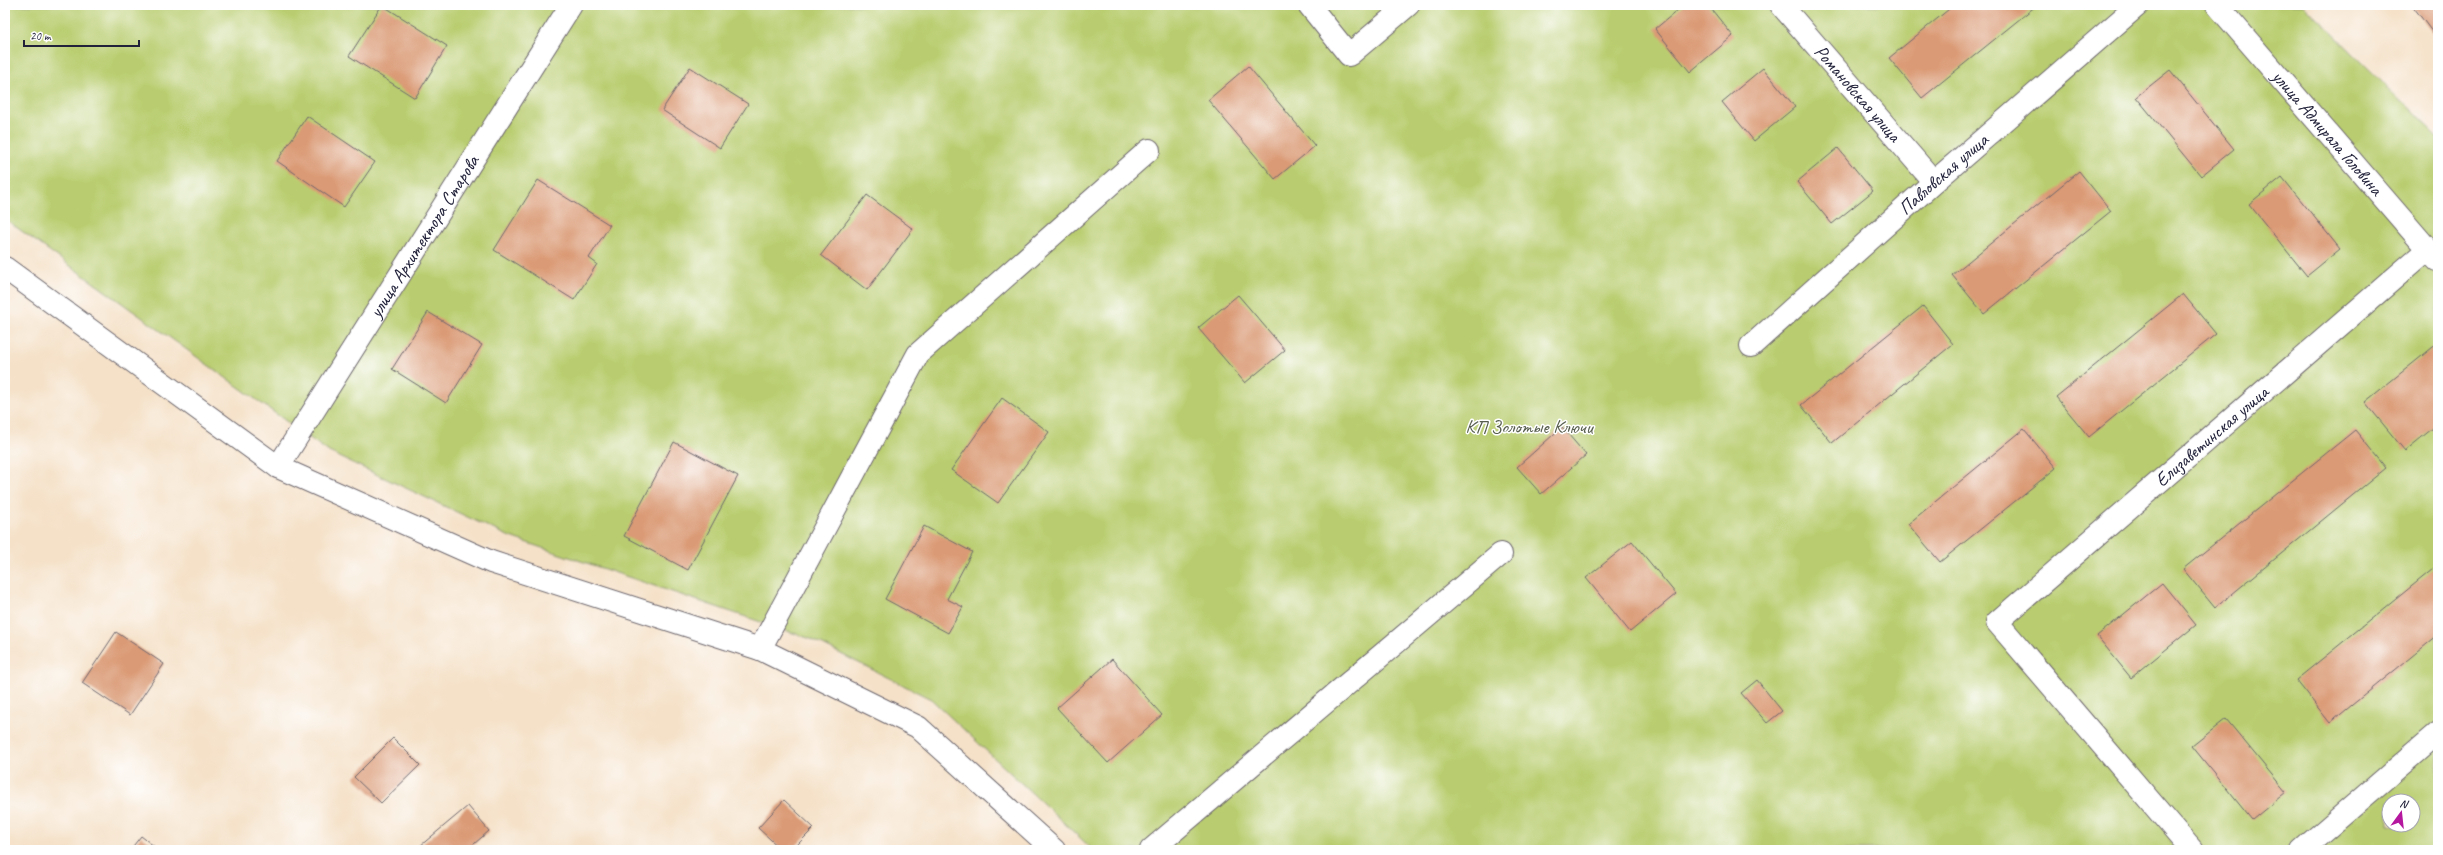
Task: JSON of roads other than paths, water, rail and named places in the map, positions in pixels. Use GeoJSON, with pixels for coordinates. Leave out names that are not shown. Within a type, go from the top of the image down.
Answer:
{"type":"FeatureCollection","features":[{"type":"Feature","properties":{"kind":"street","name":"улица Архитектора Старова"},"geometry":{"type":"LineString","coordinates":[[278,467],[570,5]]}},
{"type":"Feature","properties":{"kind":"street"},"geometry":{"type":"LineString","coordinates":[[1309,5],[1349,55],[1408,5]]}},
{"type":"Feature","properties":{"kind":"street","name":"Романовская улица"},"geometry":{"type":"LineString","coordinates":[[1781,5],[1934,182]]}},
{"type":"Feature","properties":{"kind":"street","name":"Павловская улица"},"geometry":{"type":"LineString","coordinates":[[1751,346],[1934,182],[2138,5]]}},
{"type":"Feature","properties":{"kind":"street","name":"улица Адмирала Головина"},"geometry":{"type":"LineString","coordinates":[[2217,5],[2433,256]]}},
{"type":"Feature","properties":{"kind":"street"},"geometry":{"type":"LineString","coordinates":[[760,649],[918,354],[1149,150]]}},
{"type":"Feature","properties":{"kind":"street","name":"Елизаветинская улица"},"geometry":{"type":"LineString","coordinates":[[2192,850],[1997,622],[2433,256]]}},
{"type":"Feature","properties":{"kind":"street"},"geometry":{"type":"LineString","coordinates":[[5,268],[278,467],[491,562],[760,649],[918,727],[1054,850]]}},
{"type":"Feature","properties":{"kind":"street"},"geometry":{"type":"LineString","coordinates":[[1150,850],[1501,554]]}},
{"type":"Feature","properties":{"kind":"street"},"geometry":{"type":"LineString","coordinates":[[2302,850],[2438,733]]}},
{"type":"Feature","properties":{"kind":"park label","name":"КП Золотые Ключи"},"geometry":{"type":"Point","coordinates":[1529,427]}}]}
